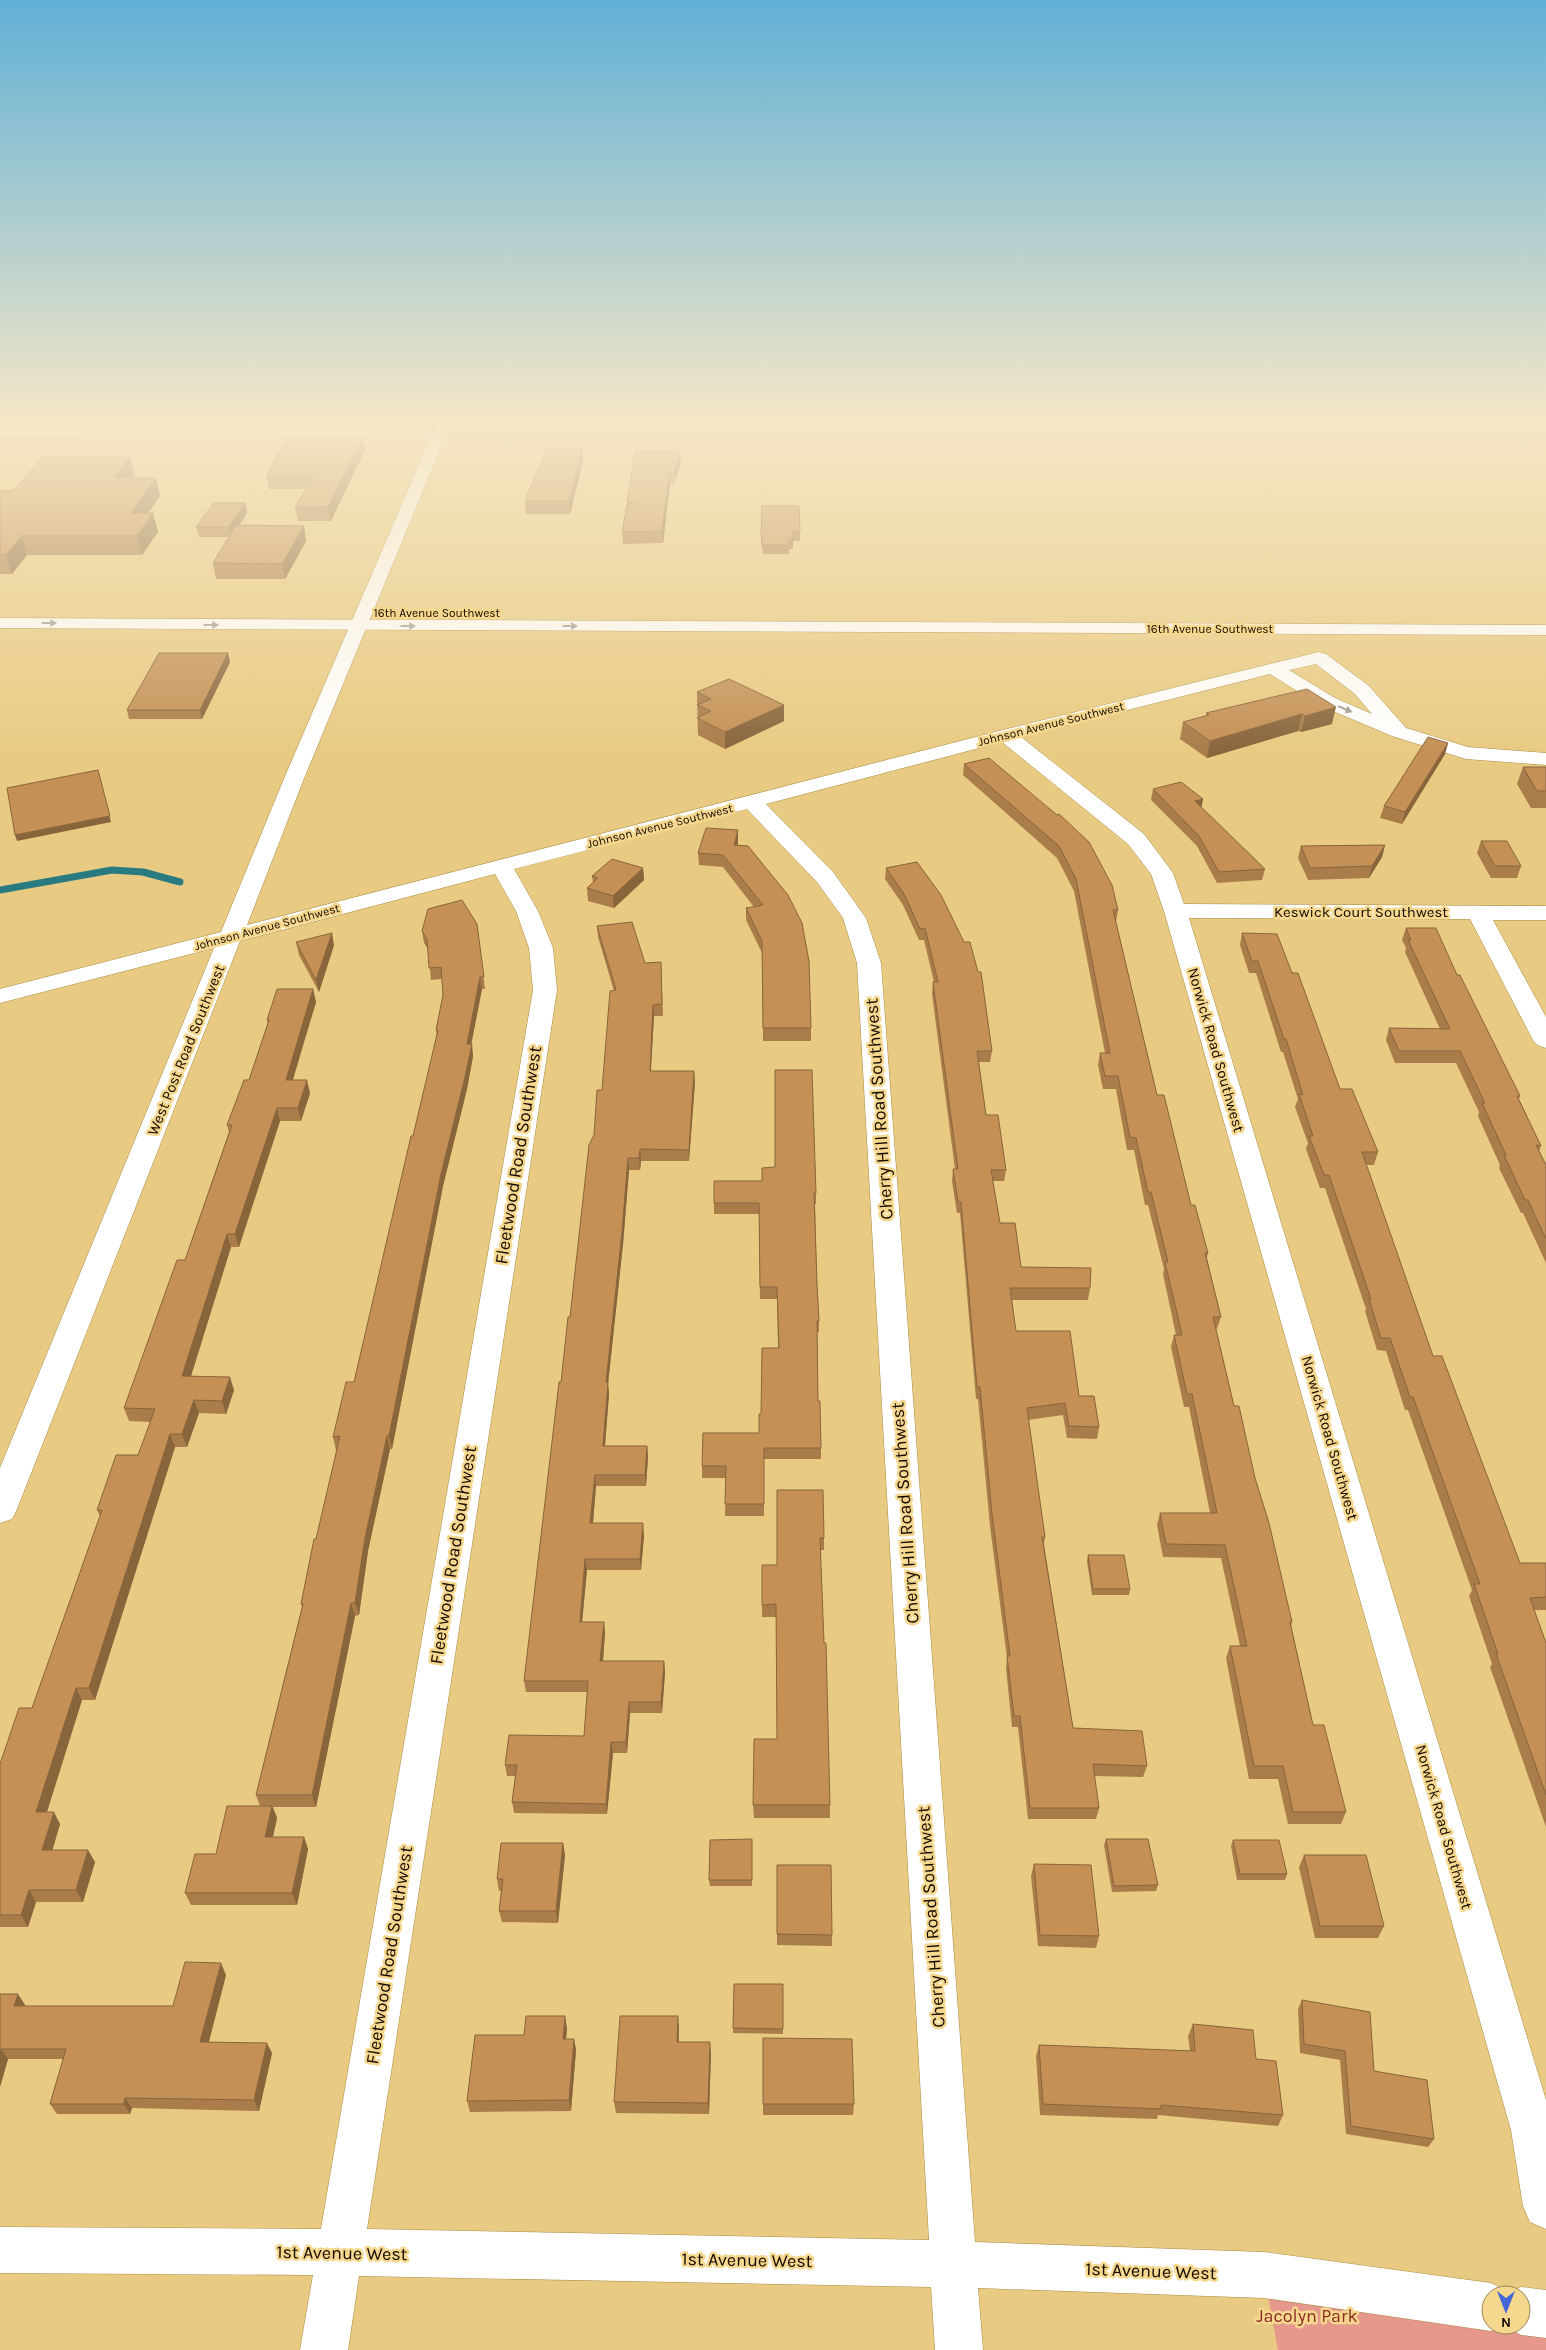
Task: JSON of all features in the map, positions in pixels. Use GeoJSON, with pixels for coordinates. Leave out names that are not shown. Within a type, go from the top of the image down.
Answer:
{"type":"FeatureCollection","features":[{"type":"Feature","properties":{"kind":"street","name":"West Post Road Southwest"},"geometry":{"type":"LineString","coordinates":[[0,1509],[293,782],[397,535]]}},
{"type":"Feature","properties":{"kind":"street","name":"16th Avenue Southwest"},"geometry":{"type":"LineString","coordinates":[[0,609],[362,619],[874,628],[1546,630]]}},
{"type":"Feature","properties":{"kind":"street","name":"16th Avenue Southwest"},"geometry":{"type":"LineString","coordinates":[[0,623],[362,619]]}},
{"type":"Feature","properties":{"kind":"street","name":"Johnson Avenue Southwest"},"geometry":{"type":"LineString","coordinates":[[0,996],[501,866],[753,803],[1006,736],[1319,658],[1362,690],[1399,732]]}},
{"type":"Feature","properties":{"kind":"street"},"geometry":{"type":"LineString","coordinates":[[1273,668],[1328,702],[1399,732],[1466,753],[1546,759]]}},
{"type":"Feature","properties":{"kind":"street","name":"Norwick Road Southwest"},"geometry":{"type":"LineString","coordinates":[[1006,736],[1136,840],[1162,873],[1175,911],[1533,2130],[1546,2206]]}},
{"type":"Feature","properties":{"kind":"street","name":"Cherry Hill Road Southwest"},"geometry":{"type":"LineString","coordinates":[[753,803],[825,877],[854,918],[870,962],[959,2350]]}},
{"type":"Feature","properties":{"kind":"street","name":"Fleetwood Road Southwest"},"geometry":{"type":"LineString","coordinates":[[324,2350],[545,990],[541,948],[527,911],[501,866]]}},
{"type":"Feature","properties":{"kind":"street","name":"Keswick Court Southwest"},"geometry":{"type":"LineString","coordinates":[[1175,911],[1546,913]]}},
{"type":"Feature","properties":{"kind":"street"},"geometry":{"type":"LineString","coordinates":[[1478,913],[1546,1040]]}},
{"type":"Feature","properties":{"kind":"street","name":"1st Avenue West"},"geometry":{"type":"LineString","coordinates":[[0,2250],[340,2252],[953,2264],[1264,2275],[1481,2305]]}},
{"type":"Feature","properties":{"kind":"street"},"geometry":{"type":"LineString","coordinates":[[1531,2312],[1546,2314]]}},
{"type":"Feature","properties":{"kind":"green space","name":"Jacolyn Park"},"geometry":{"type":"Polygon","coordinates":[[[1264,2275],[1481,2323],[1481,2335],[1531,2335],[1531,2321],[1546,2314],[1546,2350],[1278,2350],[1264,2275]]]}},
{"type":"Feature","properties":{"kind":"building"},"geometry":{"type":"Polygon","coordinates":[[[0,535],[138,535],[22,536],[6,555],[0,555],[0,535]]]}},
{"type":"Feature","properties":{"kind":"building"},"geometry":{"type":"Polygon","coordinates":[[[230,535],[299,535],[282,564],[213,563],[230,535]]]}},
{"type":"Feature","properties":{"kind":"building"},"geometry":{"type":"Polygon","coordinates":[[[793,535],[793,540],[789,540],[789,545],[762,545],[761,536],[793,535]]]}},
{"type":"Feature","properties":{"kind":"building"},"geometry":{"type":"Polygon","coordinates":[[[159,653],[228,653],[200,710],[127,710],[159,653]]]}},
{"type":"Feature","properties":{"kind":"building"},"geometry":{"type":"Polygon","coordinates":[[[729,679],[784,705],[725,732],[697,718],[711,711],[697,705],[711,699],[697,692],[729,679]]]}},
{"type":"Feature","properties":{"kind":"building"},"geometry":{"type":"Polygon","coordinates":[[[1307,689],[1336,707],[1305,716],[1302,714],[1210,741],[1183,722],[1209,715],[1206,713],[1307,689]]]}},
{"type":"Feature","properties":{"kind":"building"},"geometry":{"type":"Polygon","coordinates":[[[1428,737],[1448,743],[1405,812],[1384,806],[1428,737]]]}},
{"type":"Feature","properties":{"kind":"building"},"geometry":{"type":"Polygon","coordinates":[[[989,758],[1057,815],[1059,814],[1089,842],[1112,885],[1118,910],[1113,910],[1157,1095],[1164,1095],[1191,1205],[1195,1205],[1208,1253],[1205,1253],[1221,1317],[1213,1317],[1234,1406],[1239,1406],[1255,1478],[1269,1523],[1313,1725],[1324,1725],[1346,1812],[1293,1812],[1283,1766],[1254,1766],[1230,1646],[1247,1646],[1225,1545],[1166,1544],[1160,1513],[1217,1513],[1192,1394],[1187,1394],[1174,1335],[1182,1335],[1165,1262],[1168,1262],[1151,1192],[1148,1192],[1136,1138],[1130,1137],[1118,1076],[1105,1076],[1100,1053],[1110,1053],[1076,879],[1059,846],[964,764],[989,758]]]}},
{"type":"Feature","properties":{"kind":"building"},"geometry":{"type":"Polygon","coordinates":[[[1523,767],[1546,767],[1546,791],[1537,791],[1523,767]]]}},
{"type":"Feature","properties":{"kind":"building"},"geometry":{"type":"Polygon","coordinates":[[[98,770],[110,816],[15,835],[7,788],[98,770]]]}},
{"type":"Feature","properties":{"kind":"building"},"geometry":{"type":"Polygon","coordinates":[[[1181,782],[1203,799],[1195,801],[1265,869],[1219,872],[1199,836],[1153,789],[1181,782]]]}},
{"type":"Feature","properties":{"kind":"building"},"geometry":{"type":"Polygon","coordinates":[[[706,828],[738,830],[734,845],[748,846],[788,895],[802,923],[809,961],[811,1028],[763,1028],[762,941],[746,908],[763,905],[723,855],[698,853],[706,828]]]}},
{"type":"Feature","properties":{"kind":"building"},"geometry":{"type":"Polygon","coordinates":[[[1481,841],[1507,841],[1521,866],[1495,866],[1481,841]]]}},
{"type":"Feature","properties":{"kind":"building"},"geometry":{"type":"Polygon","coordinates":[[[1385,845],[1372,866],[1310,868],[1301,846],[1385,845]]]}},
{"type":"Feature","properties":{"kind":"building"},"geometry":{"type":"Polygon","coordinates":[[[612,859],[643,868],[613,896],[587,888],[598,878],[592,876],[612,859]]]}},
{"type":"Feature","properties":{"kind":"building"},"geometry":{"type":"Polygon","coordinates":[[[917,862],[941,895],[964,942],[970,942],[978,972],[981,972],[992,1051],[977,1051],[986,1115],[998,1115],[1006,1170],[991,1170],[1000,1223],[1015,1223],[1021,1267],[1091,1268],[1090,1288],[1010,1288],[1016,1331],[1070,1331],[1079,1396],[1094,1396],[1099,1427],[1069,1426],[1065,1403],[1027,1408],[1045,1537],[1042,1537],[1073,1728],[1142,1731],[1147,1766],[1093,1764],[1099,1808],[1030,1808],[1020,1716],[1014,1716],[1007,1656],[1010,1656],[992,1514],[980,1387],[977,1387],[961,1202],[958,1202],[953,1169],[958,1169],[933,982],[938,982],[925,928],[920,929],[904,894],[886,868],[917,862]]]}},
{"type":"Feature","properties":{"kind":"building"},"geometry":{"type":"Polygon","coordinates":[[[462,900],[477,924],[484,977],[480,977],[467,1044],[472,1044],[441,1174],[389,1436],[387,1436],[365,1538],[355,1603],[351,1603],[312,1795],[256,1795],[303,1604],[301,1604],[314,1539],[316,1539],[340,1436],[333,1437],[346,1382],[354,1382],[411,1136],[413,1136],[438,1030],[436,1030],[443,995],[441,967],[429,968],[427,939],[422,931],[428,909],[462,900]]]}},
{"type":"Feature","properties":{"kind":"building"},"geometry":{"type":"Polygon","coordinates":[[[632,922],[645,963],[661,962],[662,1004],[653,1005],[650,1071],[694,1071],[689,1150],[640,1149],[639,1158],[628,1158],[606,1382],[608,1382],[603,1446],[647,1446],[645,1475],[595,1475],[590,1523],[643,1523],[640,1559],[585,1559],[580,1622],[604,1622],[600,1661],[664,1661],[661,1702],[629,1702],[626,1742],[611,1742],[606,1804],[512,1802],[517,1765],[505,1765],[509,1735],[584,1736],[588,1681],[524,1681],[559,1382],[561,1382],[568,1317],[570,1317],[589,1145],[594,1135],[597,1090],[602,1090],[610,991],[616,990],[597,926],[632,922]]]}},
{"type":"Feature","properties":{"kind":"building"},"geometry":{"type":"Polygon","coordinates":[[[1406,928],[1436,928],[1457,975],[1460,975],[1520,1096],[1517,1096],[1541,1146],[1536,1145],[1546,1165],[1546,1239],[1504,1155],[1506,1155],[1482,1103],[1485,1103],[1460,1051],[1399,1051],[1389,1028],[1450,1029],[1408,940],[1411,940],[1406,928]]]}},
{"type":"Feature","properties":{"kind":"building"},"geometry":{"type":"Polygon","coordinates":[[[332,933],[316,980],[296,942],[332,933]]]}},
{"type":"Feature","properties":{"kind":"building"},"geometry":{"type":"Polygon","coordinates":[[[1242,933],[1277,934],[1292,973],[1298,973],[1340,1089],[1352,1089],[1378,1152],[1362,1152],[1433,1356],[1442,1356],[1520,1563],[1546,1563],[1546,1597],[1530,1598],[1546,1643],[1546,1795],[1496,1654],[1498,1654],[1474,1584],[1480,1584],[1390,1338],[1381,1338],[1369,1299],[1371,1299],[1329,1175],[1324,1175],[1309,1136],[1313,1136],[1299,1094],[1303,1095],[1286,1039],[1284,1039],[1258,961],[1252,961],[1242,933]]]}},
{"type":"Feature","properties":{"kind":"building"},"geometry":{"type":"Polygon","coordinates":[[[277,989],[313,989],[286,1080],[307,1080],[298,1108],[277,1108],[235,1234],[227,1234],[182,1376],[230,1377],[222,1401],[194,1400],[182,1434],[170,1434],[89,1688],[76,1688],[36,1812],[54,1812],[42,1850],[88,1850],[76,1890],[29,1890],[21,1915],[0,1915],[0,1764],[19,1708],[32,1708],[102,1510],[97,1510],[116,1455],[138,1455],[155,1409],[124,1408],[177,1260],[185,1260],[232,1125],[227,1125],[244,1080],[249,1080],[277,989]]]}},
{"type":"Feature","properties":{"kind":"building"},"geometry":{"type":"Polygon","coordinates":[[[775,1070],[812,1070],[819,1321],[817,1321],[818,1401],[820,1401],[821,1448],[764,1448],[764,1504],[725,1504],[726,1466],[702,1466],[703,1433],[759,1433],[762,1348],[779,1348],[777,1287],[760,1287],[759,1203],[714,1203],[714,1181],[762,1181],[762,1168],[775,1167],[775,1070]]]}},
{"type":"Feature","properties":{"kind":"building"},"geometry":{"type":"Polygon","coordinates":[[[777,1490],[823,1490],[824,1538],[820,1538],[824,1643],[826,1643],[830,1805],[753,1805],[754,1739],[777,1739],[776,1604],[762,1605],[762,1565],[777,1565],[777,1490]]]}},
{"type":"Feature","properties":{"kind":"building"},"geometry":{"type":"Polygon","coordinates":[[[1088,1555],[1124,1555],[1130,1589],[1093,1589],[1088,1555]]]}},
{"type":"Feature","properties":{"kind":"building"},"geometry":{"type":"Polygon","coordinates":[[[227,1806],[272,1806],[265,1837],[304,1837],[292,1893],[185,1893],[195,1854],[216,1854],[227,1806]]]}},
{"type":"Feature","properties":{"kind":"building"},"geometry":{"type":"Polygon","coordinates":[[[752,1839],[752,1880],[709,1880],[710,1840],[752,1839]]]}},
{"type":"Feature","properties":{"kind":"building"},"geometry":{"type":"Polygon","coordinates":[[[1106,1839],[1148,1839],[1158,1885],[1114,1886],[1106,1839]]]}},
{"type":"Feature","properties":{"kind":"building"},"geometry":{"type":"Polygon","coordinates":[[[1233,1840],[1279,1840],[1287,1874],[1240,1874],[1233,1840]]]}},
{"type":"Feature","properties":{"kind":"building"},"geometry":{"type":"Polygon","coordinates":[[[501,1843],[563,1843],[556,1911],[499,1911],[503,1879],[497,1879],[501,1843]]]}},
{"type":"Feature","properties":{"kind":"building"},"geometry":{"type":"Polygon","coordinates":[[[1304,1855],[1366,1855],[1384,1926],[1320,1926],[1304,1855]]]}},
{"type":"Feature","properties":{"kind":"building"},"geometry":{"type":"Polygon","coordinates":[[[1034,1864],[1091,1865],[1099,1936],[1040,1935],[1034,1864]]]}},
{"type":"Feature","properties":{"kind":"building"},"geometry":{"type":"Polygon","coordinates":[[[777,1865],[831,1865],[832,1935],[777,1934],[777,1865]]]}},
{"type":"Feature","properties":{"kind":"building"},"geometry":{"type":"Polygon","coordinates":[[[185,1962],[221,1963],[200,2042],[267,2043],[254,2100],[125,2098],[124,2104],[50,2104],[66,2049],[1,2049],[0,2051],[0,1994],[18,1994],[14,2006],[173,2006],[185,1962]]]}},
{"type":"Feature","properties":{"kind":"building"},"geometry":{"type":"Polygon","coordinates":[[[734,1984],[783,1984],[783,2029],[733,2028],[734,1984]]]}},
{"type":"Feature","properties":{"kind":"building"},"geometry":{"type":"Polygon","coordinates":[[[1302,2000],[1370,2012],[1374,2071],[1427,2080],[1434,2139],[1351,2126],[1345,2051],[1304,2044],[1302,2000]]]}},
{"type":"Feature","properties":{"kind":"building"},"geometry":{"type":"Polygon","coordinates":[[[526,2016],[565,2016],[563,2039],[574,2039],[569,2100],[467,2101],[475,2035],[524,2035],[526,2016]]]}},
{"type":"Feature","properties":{"kind":"building"},"geometry":{"type":"Polygon","coordinates":[[[620,2016],[678,2016],[677,2042],[710,2042],[708,2103],[614,2102],[620,2016]]]}},
{"type":"Feature","properties":{"kind":"building"},"geometry":{"type":"Polygon","coordinates":[[[1193,2024],[1253,2030],[1256,2059],[1276,2061],[1283,2115],[1161,2105],[1161,2109],[1043,2104],[1039,2045],[1195,2051],[1193,2024]]]}},
{"type":"Feature","properties":{"kind":"building"},"geometry":{"type":"Polygon","coordinates":[[[763,2038],[852,2039],[854,2104],[763,2104],[763,2038]]]}},
{"type":"Feature","properties":{"kind":"waterway"},"geometry":{"type":"LineString","coordinates":[[0,890],[112,870],[143,872],[180,882]]}}]}
